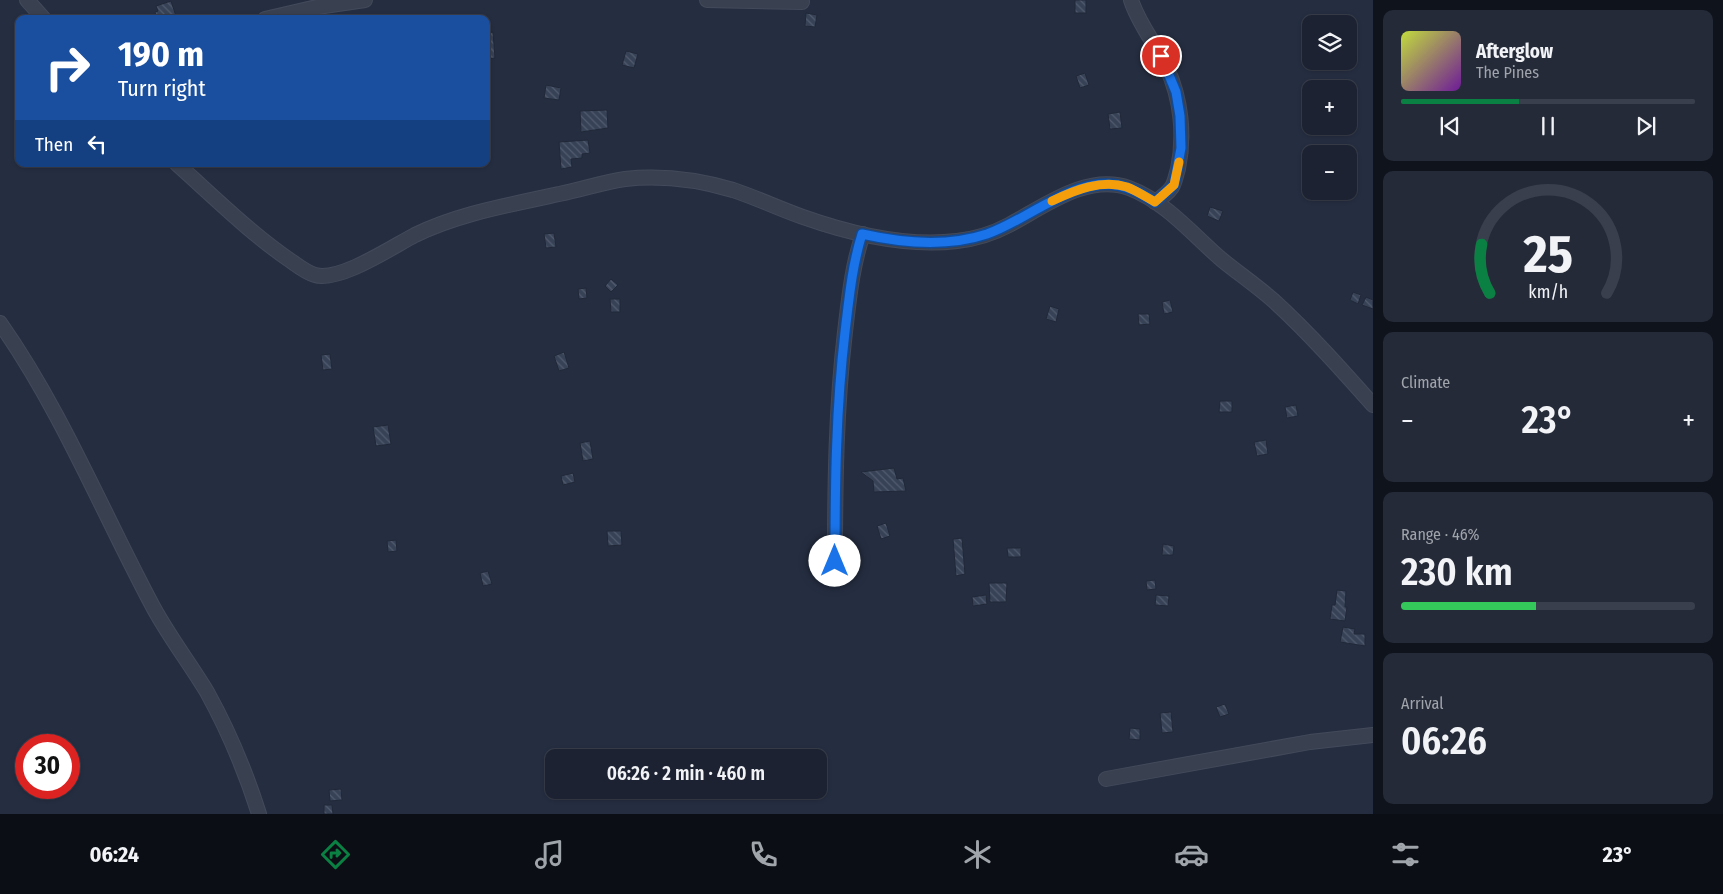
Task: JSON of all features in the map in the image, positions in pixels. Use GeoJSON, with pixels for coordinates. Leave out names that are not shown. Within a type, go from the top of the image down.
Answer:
{"type":"FeatureCollection","features":[{"type":"Feature","properties":{"kind":"street"},"geometry":{"type":"LineString","coordinates":[[27,0],[40,15]]}},
{"type":"Feature","properties":{"kind":"street"},"geometry":{"type":"LineString","coordinates":[[283,15],[365,0]]}},
{"type":"Feature","properties":{"kind":"street"},"geometry":{"type":"LineString","coordinates":[[707,0],[802,2]]}},
{"type":"Feature","properties":{"kind":"street"},"geometry":{"type":"LineString","coordinates":[[1132,0],[1141,24],[1168,69],[1176,92],[1180,116],[1181,148],[1175,181],[1171,189],[1155,202]]}},
{"type":"Feature","properties":{"kind":"street"},"geometry":{"type":"LineString","coordinates":[[180,167],[278,252],[316,275],[331,275],[352,268],[419,233],[478,212],[623,179],[672,178],[733,190],[808,219],[862,234],[911,241],[959,241],[1007,226],[1042,206],[1087,186],[1127,187],[1155,202],[1174,216],[1221,259],[1274,301],[1373,405]]}},
{"type":"Feature","properties":{"kind":"street"},"geometry":{"type":"LineString","coordinates":[[835,561],[835,479],[840,383],[851,279],[856,252],[862,234]]}},
{"type":"Feature","properties":{"kind":"street"},"geometry":{"type":"LineString","coordinates":[[0,323],[68,436],[116,537],[154,608],[207,694],[230,741],[259,814]]}},
{"type":"Feature","properties":{"kind":"street"},"geometry":{"type":"LineString","coordinates":[[1106,779],[1310,742],[1373,735]]}},
{"type":"Feature","properties":{"kind":"building"},"geometry":{"type":"Polygon","coordinates":[[[1075,0],[1086,0],[1086,13],[1075,13],[1075,0]]]}},
{"type":"Feature","properties":{"kind":"building"},"geometry":{"type":"Polygon","coordinates":[[[171,1],[176,15],[156,15],[155,12],[158,11],[156,6],[171,1]]]}},
{"type":"Feature","properties":{"kind":"building"},"geometry":{"type":"Polygon","coordinates":[[[806,13],[817,15],[815,27],[805,26],[806,13]]]}},
{"type":"Feature","properties":{"kind":"building"},"geometry":{"type":"Polygon","coordinates":[[[490,32],[493,32],[495,58],[490,59],[490,32]]]}},
{"type":"Feature","properties":{"kind":"building"},"geometry":{"type":"Polygon","coordinates":[[[626,51],[638,54],[634,68],[622,65],[626,51]]]}},
{"type":"Feature","properties":{"kind":"building"},"geometry":{"type":"Polygon","coordinates":[[[1085,73],[1089,85],[1080,88],[1076,76],[1085,73]]]}},
{"type":"Feature","properties":{"kind":"building"},"geometry":{"type":"Polygon","coordinates":[[[546,85],[561,88],[559,100],[544,98],[546,85]]]}},
{"type":"Feature","properties":{"kind":"building"},"geometry":{"type":"Polygon","coordinates":[[[607,110],[608,128],[581,132],[580,111],[607,110]]]}},
{"type":"Feature","properties":{"kind":"building"},"geometry":{"type":"Polygon","coordinates":[[[1120,112],[1122,128],[1110,129],[1108,114],[1120,112]]]}},
{"type":"Feature","properties":{"kind":"building"},"geometry":{"type":"Polygon","coordinates":[[[588,140],[590,153],[582,154],[582,158],[571,159],[572,167],[561,169],[559,142],[588,140]]]}},
{"type":"Feature","properties":{"kind":"building"},"geometry":{"type":"Polygon","coordinates":[[[1210,207],[1223,211],[1219,221],[1207,216],[1210,207]]]}},
{"type":"Feature","properties":{"kind":"building"},"geometry":{"type":"Polygon","coordinates":[[[554,233],[556,247],[546,248],[544,234],[554,233]]]}},
{"type":"Feature","properties":{"kind":"building"},"geometry":{"type":"Polygon","coordinates":[[[611,279],[618,285],[611,292],[605,286],[611,279]]]}},
{"type":"Feature","properties":{"kind":"building"},"geometry":{"type":"Polygon","coordinates":[[[586,288],[587,298],[579,299],[578,289],[586,288]]]}},
{"type":"Feature","properties":{"kind":"building"},"geometry":{"type":"Polygon","coordinates":[[[1353,292],[1361,295],[1358,304],[1350,300],[1353,292]]]}},
{"type":"Feature","properties":{"kind":"building"},"geometry":{"type":"Polygon","coordinates":[[[1366,297],[1373,300],[1373,309],[1362,305],[1366,297]]]}},
{"type":"Feature","properties":{"kind":"building"},"geometry":{"type":"Polygon","coordinates":[[[610,299],[620,299],[620,312],[611,312],[610,299]]]}},
{"type":"Feature","properties":{"kind":"building"},"geometry":{"type":"Polygon","coordinates":[[[1170,300],[1173,312],[1164,314],[1162,302],[1170,300]]]}},
{"type":"Feature","properties":{"kind":"building"},"geometry":{"type":"Polygon","coordinates":[[[1050,306],[1059,309],[1056,322],[1046,319],[1050,306]]]}},
{"type":"Feature","properties":{"kind":"building"},"geometry":{"type":"Polygon","coordinates":[[[1138,314],[1149,314],[1150,324],[1139,325],[1138,314]]]}},
{"type":"Feature","properties":{"kind":"building"},"geometry":{"type":"Polygon","coordinates":[[[564,352],[569,368],[559,371],[554,356],[564,352]]]}},
{"type":"Feature","properties":{"kind":"building"},"geometry":{"type":"Polygon","coordinates":[[[330,354],[332,369],[323,370],[321,355],[330,354]]]}},
{"type":"Feature","properties":{"kind":"building"},"geometry":{"type":"Polygon","coordinates":[[[1220,401],[1232,401],[1232,412],[1219,412],[1220,401]]]}},
{"type":"Feature","properties":{"kind":"building"},"geometry":{"type":"Polygon","coordinates":[[[1296,405],[1298,416],[1287,418],[1285,407],[1296,405]]]}},
{"type":"Feature","properties":{"kind":"building"},"geometry":{"type":"Polygon","coordinates":[[[388,425],[391,444],[376,446],[373,427],[388,425]]]}},
{"type":"Feature","properties":{"kind":"building"},"geometry":{"type":"Polygon","coordinates":[[[1266,440],[1268,454],[1257,456],[1254,442],[1266,440]]]}},
{"type":"Feature","properties":{"kind":"building"},"geometry":{"type":"Polygon","coordinates":[[[590,441],[593,459],[583,461],[580,443],[590,441]]]}},
{"type":"Feature","properties":{"kind":"building"},"geometry":{"type":"Polygon","coordinates":[[[894,468],[897,479],[903,478],[906,491],[874,492],[873,481],[861,472],[894,468]]]}},
{"type":"Feature","properties":{"kind":"building"},"geometry":{"type":"Polygon","coordinates":[[[573,473],[575,482],[563,485],[561,476],[573,473]]]}},
{"type":"Feature","properties":{"kind":"building"},"geometry":{"type":"Polygon","coordinates":[[[886,523],[890,536],[881,539],[877,526],[886,523]]]}},
{"type":"Feature","properties":{"kind":"building"},"geometry":{"type":"Polygon","coordinates":[[[607,531],[621,531],[622,545],[608,546],[607,531]]]}},
{"type":"Feature","properties":{"kind":"building"},"geometry":{"type":"Polygon","coordinates":[[[962,538],[965,574],[956,576],[953,539],[962,538]]]}},
{"type":"Feature","properties":{"kind":"building"},"geometry":{"type":"Polygon","coordinates":[[[396,540],[397,551],[388,552],[387,541],[396,540]]]}},
{"type":"Feature","properties":{"kind":"building"},"geometry":{"type":"Polygon","coordinates":[[[1163,544],[1174,546],[1173,555],[1162,555],[1163,544]]]}},
{"type":"Feature","properties":{"kind":"building"},"geometry":{"type":"Polygon","coordinates":[[[1007,548],[1021,548],[1021,557],[1008,557],[1007,548]]]}},
{"type":"Feature","properties":{"kind":"building"},"geometry":{"type":"Polygon","coordinates":[[[488,571],[492,584],[483,586],[480,573],[488,571]]]}},
{"type":"Feature","properties":{"kind":"building"},"geometry":{"type":"Polygon","coordinates":[[[1155,580],[1156,589],[1147,590],[1146,581],[1155,580]]]}},
{"type":"Feature","properties":{"kind":"building"},"geometry":{"type":"Polygon","coordinates":[[[989,583],[1007,583],[1006,602],[990,602],[989,583]]]}},
{"type":"Feature","properties":{"kind":"building"},"geometry":{"type":"Polygon","coordinates":[[[1337,590],[1346,591],[1345,607],[1347,607],[1345,621],[1330,619],[1332,605],[1335,605],[1337,590]]]}},
{"type":"Feature","properties":{"kind":"building"},"geometry":{"type":"Polygon","coordinates":[[[986,595],[987,604],[973,606],[972,597],[986,595]]]}},
{"type":"Feature","properties":{"kind":"building"},"geometry":{"type":"Polygon","coordinates":[[[1156,595],[1169,596],[1168,606],[1155,605],[1156,595]]]}},
{"type":"Feature","properties":{"kind":"building"},"geometry":{"type":"Polygon","coordinates":[[[1343,627],[1355,629],[1354,634],[1365,634],[1365,646],[1340,642],[1343,627]]]}},
{"type":"Feature","properties":{"kind":"building"},"geometry":{"type":"Polygon","coordinates":[[[1225,704],[1229,714],[1220,717],[1216,707],[1225,704]]]}},
{"type":"Feature","properties":{"kind":"building"},"geometry":{"type":"Polygon","coordinates":[[[1171,712],[1173,732],[1162,733],[1160,713],[1171,712]]]}},
{"type":"Feature","properties":{"kind":"building"},"geometry":{"type":"Polygon","coordinates":[[[1130,728],[1140,729],[1140,740],[1129,739],[1130,728]]]}},
{"type":"Feature","properties":{"kind":"building"},"geometry":{"type":"Polygon","coordinates":[[[341,789],[342,800],[330,801],[329,790],[341,789]]]}},
{"type":"Feature","properties":{"kind":"building"},"geometry":{"type":"Polygon","coordinates":[[[324,805],[332,805],[333,814],[324,814],[324,805]]]}},
{"type":"Feature","properties":{"kind":"slow traffic"},"geometry":{"type":"LineString","coordinates":[[1052,201],[1087,186],[1107,185],[1127,187],[1155,202],[1174,185],[1179,162]]}},
{"type":"Feature","properties":{"kind":"route"},"geometry":{"type":"LineString","coordinates":[[835,561],[835,479],[840,383],[851,279],[856,252],[862,234],[878,238],[911,241],[959,241],[1007,226],[1042,206],[1087,186],[1127,187],[1155,202],[1174,185],[1181,148],[1180,116],[1176,92],[1161,56]]}}]}
